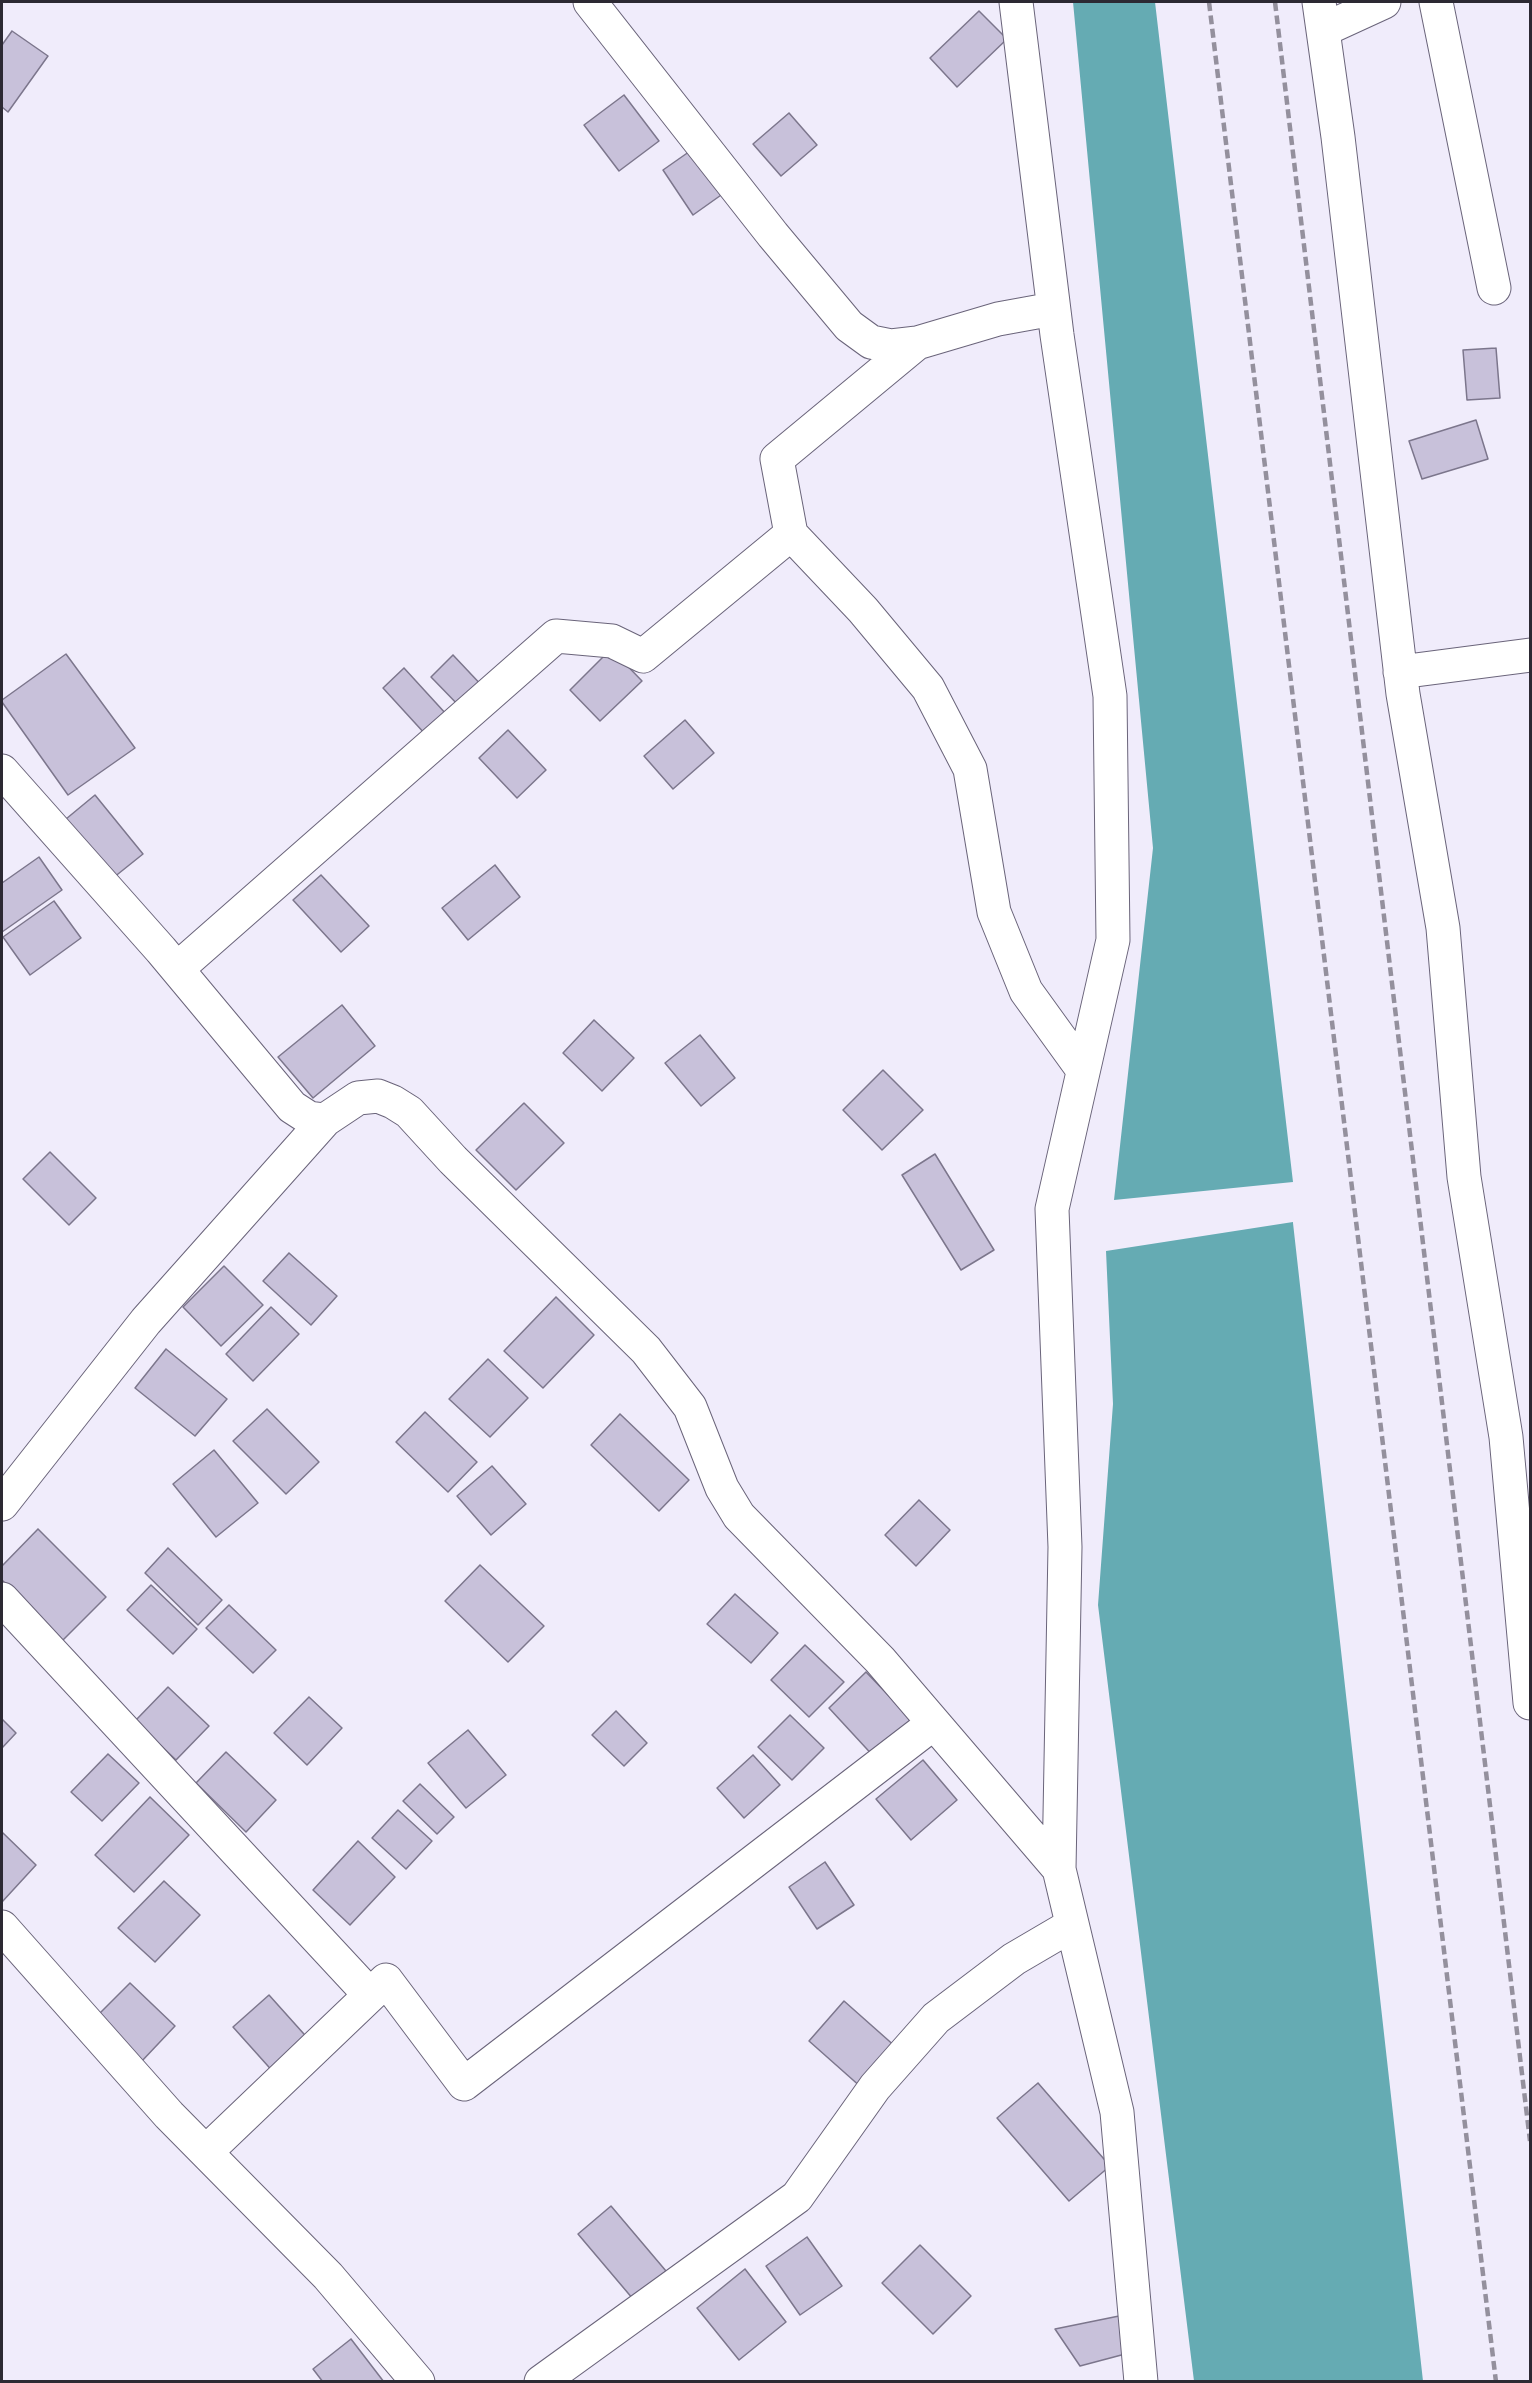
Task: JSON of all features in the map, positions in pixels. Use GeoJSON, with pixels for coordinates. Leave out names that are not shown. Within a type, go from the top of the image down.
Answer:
{"type":"FeatureCollection","features":[{"type":"Feature","properties":{"kind":"street"},"geometry":{"type":"LineString","coordinates":[[590,2],[773,235],[849,326],[871,342],[891,346],[917,344],[998,319],[1053,309]]}},
{"type":"Feature","properties":{"kind":"street"},"geometry":{"type":"LineString","coordinates":[[1016,2],[1053,309],[1110,696],[1113,940],[1052,1209],[1065,1547],[1059,1869],[1117,2112],[1141,2382]]}},
{"type":"Feature","properties":{"kind":"street"},"geometry":{"type":"LineString","coordinates":[[1384,2],[1321,16],[1338,136],[1400,672],[1443,928],[1464,1177],[1506,1437],[1530,1703]]}},
{"type":"Feature","properties":{"kind":"street"},"geometry":{"type":"LineString","coordinates":[[1436,2],[1494,288]]}},
{"type":"Feature","properties":{"kind":"street"},"geometry":{"type":"LineString","coordinates":[[917,344],[777,459],[791,534],[862,610],[928,688],[970,769],[994,912],[1026,992],[1083,1070]]}},
{"type":"Feature","properties":{"kind":"street"},"geometry":{"type":"LineString","coordinates":[[177,969],[556,636],[612,641],[643,656],[791,534]]}},
{"type":"Feature","properties":{"kind":"street"},"geometry":{"type":"LineString","coordinates":[[1400,672],[1530,656]]}},
{"type":"Feature","properties":{"kind":"street"},"geometry":{"type":"LineString","coordinates":[[2,771],[177,969],[292,1107],[309,1118],[325,1120]]}},
{"type":"Feature","properties":{"kind":"street"},"geometry":{"type":"LineString","coordinates":[[2,1504],[146,1321],[325,1120],[358,1098],[378,1096],[409,1112],[453,1160],[646,1350],[690,1407],[722,1488],[739,1516],[880,1660],[1059,1869]]}},
{"type":"Feature","properties":{"kind":"street"},"geometry":{"type":"LineString","coordinates":[[2,1599],[370,1995]]}},
{"type":"Feature","properties":{"kind":"street"},"geometry":{"type":"LineString","coordinates":[[206,2152],[386,1980],[464,2084],[934,1723]]}},
{"type":"Feature","properties":{"kind":"street"},"geometry":{"type":"LineString","coordinates":[[541,2382],[797,2197],[875,2087],[936,2018],[1014,1959],[1072,1925]]}},
{"type":"Feature","properties":{"kind":"street"},"geometry":{"type":"LineString","coordinates":[[2,1928],[169,2115],[328,2276],[418,2382]]}},
{"type":"Feature","properties":{"kind":"water"},"geometry":{"type":"Polygon","coordinates":[[[1073,2],[1155,2],[1293,1182],[1114,1200],[1153,848],[1073,2]]]}},
{"type":"Feature","properties":{"kind":"water"},"geometry":{"type":"Polygon","coordinates":[[[1293,1222],[1423,2381],[1194,2381],[1098,1605],[1113,1404],[1106,1251],[1293,1222]]]}},
{"type":"Feature","properties":{"kind":"building"},"geometry":{"type":"Polygon","coordinates":[[[979,11],[1007,39],[957,87],[930,58],[979,11]]]}},
{"type":"Feature","properties":{"kind":"building"},"geometry":{"type":"Polygon","coordinates":[[[12,31],[48,56],[8,112],[2,107],[2,45],[12,31]]]}},
{"type":"Feature","properties":{"kind":"building"},"geometry":{"type":"Polygon","coordinates":[[[624,95],[659,141],[619,171],[584,125],[624,95]]]}},
{"type":"Feature","properties":{"kind":"building"},"geometry":{"type":"Polygon","coordinates":[[[789,113],[817,145],[781,176],[753,144],[789,113]]]}},
{"type":"Feature","properties":{"kind":"building"},"geometry":{"type":"Polygon","coordinates":[[[693,149],[724,193],[693,215],[663,170],[693,149]]]}},
{"type":"Feature","properties":{"kind":"building"},"geometry":{"type":"Polygon","coordinates":[[[1496,348],[1500,398],[1467,400],[1463,350],[1496,348]]]}},
{"type":"Feature","properties":{"kind":"building"},"geometry":{"type":"Polygon","coordinates":[[[1476,420],[1488,459],[1422,479],[1409,441],[1476,420]]]}},
{"type":"Feature","properties":{"kind":"building"},"geometry":{"type":"Polygon","coordinates":[[[611,649],[642,681],[600,721],[570,690],[611,649]]]}},
{"type":"Feature","properties":{"kind":"building"},"geometry":{"type":"Polygon","coordinates":[[[66,654],[135,748],[68,795],[2,702],[66,654]]]}},
{"type":"Feature","properties":{"kind":"building"},"geometry":{"type":"Polygon","coordinates":[[[453,655],[486,690],[464,711],[431,677],[453,655]]]}},
{"type":"Feature","properties":{"kind":"building"},"geometry":{"type":"Polygon","coordinates":[[[404,668],[447,715],[426,735],[383,688],[404,668]]]}},
{"type":"Feature","properties":{"kind":"building"},"geometry":{"type":"Polygon","coordinates":[[[685,720],[714,753],[673,789],[644,756],[685,720]]]}},
{"type":"Feature","properties":{"kind":"building"},"geometry":{"type":"Polygon","coordinates":[[[508,730],[546,770],[517,798],[479,758],[508,730]]]}},
{"type":"Feature","properties":{"kind":"building"},"geometry":{"type":"Polygon","coordinates":[[[95,795],[143,854],[113,878],[66,819],[95,795]]]}},
{"type":"Feature","properties":{"kind":"building"},"geometry":{"type":"Polygon","coordinates":[[[39,857],[62,890],[2,932],[2,883],[39,857]]]}},
{"type":"Feature","properties":{"kind":"building"},"geometry":{"type":"Polygon","coordinates":[[[495,865],[520,897],[468,940],[442,908],[495,865]]]}},
{"type":"Feature","properties":{"kind":"building"},"geometry":{"type":"Polygon","coordinates":[[[321,875],[369,926],[341,952],[293,900],[321,875]]]}},
{"type":"Feature","properties":{"kind":"building"},"geometry":{"type":"Polygon","coordinates":[[[54,901],[81,938],[30,975],[3,937],[54,901]]]}},
{"type":"Feature","properties":{"kind":"building"},"geometry":{"type":"Polygon","coordinates":[[[342,1005],[375,1046],[313,1098],[278,1057],[342,1005]]]}},
{"type":"Feature","properties":{"kind":"building"},"geometry":{"type":"Polygon","coordinates":[[[594,1020],[634,1058],[602,1091],[563,1053],[594,1020]]]}},
{"type":"Feature","properties":{"kind":"building"},"geometry":{"type":"Polygon","coordinates":[[[700,1035],[735,1078],[701,1106],[665,1063],[700,1035]]]}},
{"type":"Feature","properties":{"kind":"building"},"geometry":{"type":"Polygon","coordinates":[[[883,1070],[923,1110],[882,1150],[843,1110],[883,1070]]]}},
{"type":"Feature","properties":{"kind":"building"},"geometry":{"type":"Polygon","coordinates":[[[524,1103],[564,1143],[516,1190],[476,1150],[524,1103]]]}},
{"type":"Feature","properties":{"kind":"building"},"geometry":{"type":"Polygon","coordinates":[[[50,1152],[96,1198],[69,1225],[23,1179],[50,1152]]]}},
{"type":"Feature","properties":{"kind":"building"},"geometry":{"type":"Polygon","coordinates":[[[935,1154],[994,1250],[961,1270],[902,1175],[935,1154]]]}},
{"type":"Feature","properties":{"kind":"building"},"geometry":{"type":"Polygon","coordinates":[[[289,1253],[337,1296],[311,1325],[263,1281],[289,1253]]]}},
{"type":"Feature","properties":{"kind":"building"},"geometry":{"type":"Polygon","coordinates":[[[224,1266],[263,1305],[221,1346],[183,1307],[224,1266]]]}},
{"type":"Feature","properties":{"kind":"building"},"geometry":{"type":"Polygon","coordinates":[[[556,1297],[594,1335],[543,1388],[504,1351],[556,1297]]]}},
{"type":"Feature","properties":{"kind":"building"},"geometry":{"type":"Polygon","coordinates":[[[271,1307],[299,1334],[253,1381],[226,1354],[271,1307]]]}},
{"type":"Feature","properties":{"kind":"building"},"geometry":{"type":"Polygon","coordinates":[[[166,1349],[227,1399],[195,1436],[135,1388],[166,1349]]]}},
{"type":"Feature","properties":{"kind":"building"},"geometry":{"type":"Polygon","coordinates":[[[488,1359],[528,1398],[490,1437],[449,1399],[488,1359]]]}},
{"type":"Feature","properties":{"kind":"building"},"geometry":{"type":"Polygon","coordinates":[[[267,1409],[319,1462],[286,1494],[233,1441],[267,1409]]]}},
{"type":"Feature","properties":{"kind":"building"},"geometry":{"type":"Polygon","coordinates":[[[425,1412],[477,1462],[448,1492],[396,1442],[425,1412]]]}},
{"type":"Feature","properties":{"kind":"building"},"geometry":{"type":"Polygon","coordinates":[[[620,1414],[689,1480],[659,1511],[591,1445],[620,1414]]]}},
{"type":"Feature","properties":{"kind":"building"},"geometry":{"type":"Polygon","coordinates":[[[214,1450],[258,1503],[216,1537],[173,1484],[214,1450]]]}},
{"type":"Feature","properties":{"kind":"building"},"geometry":{"type":"Polygon","coordinates":[[[492,1466],[526,1504],[491,1535],[457,1496],[492,1466]]]}},
{"type":"Feature","properties":{"kind":"building"},"geometry":{"type":"Polygon","coordinates":[[[919,1500],[950,1530],[916,1566],[885,1535],[919,1500]]]}},
{"type":"Feature","properties":{"kind":"building"},"geometry":{"type":"Polygon","coordinates":[[[38,1529],[106,1597],[62,1641],[2,1580],[2,1566],[38,1529]]]}},
{"type":"Feature","properties":{"kind":"building"},"geometry":{"type":"Polygon","coordinates":[[[168,1548],[222,1600],[198,1625],[145,1573],[168,1548]]]}},
{"type":"Feature","properties":{"kind":"building"},"geometry":{"type":"Polygon","coordinates":[[[480,1565],[544,1626],[508,1662],[445,1601],[480,1565]]]}},
{"type":"Feature","properties":{"kind":"building"},"geometry":{"type":"Polygon","coordinates":[[[151,1585],[197,1629],[173,1654],[127,1610],[151,1585]]]}},
{"type":"Feature","properties":{"kind":"building"},"geometry":{"type":"Polygon","coordinates":[[[735,1594],[778,1633],[751,1663],[707,1624],[735,1594]]]}},
{"type":"Feature","properties":{"kind":"building"},"geometry":{"type":"Polygon","coordinates":[[[229,1605],[276,1650],[253,1673],[206,1628],[229,1605]]]}},
{"type":"Feature","properties":{"kind":"building"},"geometry":{"type":"Polygon","coordinates":[[[805,1645],[844,1682],[809,1717],[771,1680],[805,1645]]]}},
{"type":"Feature","properties":{"kind":"building"},"geometry":{"type":"Polygon","coordinates":[[[866,1672],[915,1723],[877,1760],[829,1708],[866,1672]]]}},
{"type":"Feature","properties":{"kind":"building"},"geometry":{"type":"Polygon","coordinates":[[[168,1687],[209,1726],[176,1760],[135,1721],[168,1687]]]}},
{"type":"Feature","properties":{"kind":"building"},"geometry":{"type":"Polygon","coordinates":[[[309,1697],[342,1728],[307,1765],[274,1733],[309,1697]]]}},
{"type":"Feature","properties":{"kind":"building"},"geometry":{"type":"Polygon","coordinates":[[[616,1711],[647,1743],[624,1766],[592,1735],[616,1711]]]}},
{"type":"Feature","properties":{"kind":"building"},"geometry":{"type":"Polygon","coordinates":[[[790,1715],[824,1748],[792,1780],[758,1747],[790,1715]]]}},
{"type":"Feature","properties":{"kind":"building"},"geometry":{"type":"Polygon","coordinates":[[[2,1719],[16,1733],[2,1748],[2,1719]]]}},
{"type":"Feature","properties":{"kind":"building"},"geometry":{"type":"Polygon","coordinates":[[[468,1730],[506,1775],[466,1808],[428,1763],[468,1730]]]}},
{"type":"Feature","properties":{"kind":"building"},"geometry":{"type":"Polygon","coordinates":[[[226,1752],[276,1800],[246,1832],[196,1783],[226,1752]]]}},
{"type":"Feature","properties":{"kind":"building"},"geometry":{"type":"Polygon","coordinates":[[[108,1754],[139,1783],[102,1821],[71,1792],[108,1754]]]}},
{"type":"Feature","properties":{"kind":"building"},"geometry":{"type":"Polygon","coordinates":[[[753,1755],[780,1785],[744,1818],[717,1788],[753,1755]]]}},
{"type":"Feature","properties":{"kind":"building"},"geometry":{"type":"Polygon","coordinates":[[[923,1760],[957,1800],[911,1840],[876,1799],[923,1760]]]}},
{"type":"Feature","properties":{"kind":"building"},"geometry":{"type":"Polygon","coordinates":[[[420,1784],[454,1817],[437,1834],[403,1801],[420,1784]]]}},
{"type":"Feature","properties":{"kind":"building"},"geometry":{"type":"Polygon","coordinates":[[[150,1797],[189,1835],[134,1892],[95,1855],[150,1797]]]}},
{"type":"Feature","properties":{"kind":"building"},"geometry":{"type":"Polygon","coordinates":[[[398,1810],[432,1841],[406,1869],[372,1838],[398,1810]]]}},
{"type":"Feature","properties":{"kind":"building"},"geometry":{"type":"Polygon","coordinates":[[[3,1833],[36,1865],[2,1902],[2,1835],[3,1833]]]}},
{"type":"Feature","properties":{"kind":"building"},"geometry":{"type":"Polygon","coordinates":[[[358,1841],[395,1877],[350,1925],[313,1890],[358,1841]]]}},
{"type":"Feature","properties":{"kind":"building"},"geometry":{"type":"Polygon","coordinates":[[[825,1862],[854,1905],[817,1929],[789,1887],[825,1862]]]}},
{"type":"Feature","properties":{"kind":"building"},"geometry":{"type":"Polygon","coordinates":[[[164,1881],[200,1915],[155,1962],[118,1928],[164,1881]]]}},
{"type":"Feature","properties":{"kind":"building"},"geometry":{"type":"Polygon","coordinates":[[[130,1983],[175,2026],[141,2062],[95,2018],[130,1983]]]}},
{"type":"Feature","properties":{"kind":"building"},"geometry":{"type":"Polygon","coordinates":[[[269,1995],[312,2043],[276,2075],[233,2027],[269,1995]]]}},
{"type":"Feature","properties":{"kind":"building"},"geometry":{"type":"Polygon","coordinates":[[[844,2001],[897,2048],[862,2088],[809,2041],[844,2001]]]}},
{"type":"Feature","properties":{"kind":"building"},"geometry":{"type":"Polygon","coordinates":[[[1038,2083],[1110,2166],[1069,2201],[997,2118],[1038,2083]]]}},
{"type":"Feature","properties":{"kind":"building"},"geometry":{"type":"Polygon","coordinates":[[[611,2206],[666,2271],[633,2299],[578,2234],[611,2206]]]}},
{"type":"Feature","properties":{"kind":"building"},"geometry":{"type":"Polygon","coordinates":[[[807,2237],[842,2286],[800,2315],[766,2266],[807,2237]]]}},
{"type":"Feature","properties":{"kind":"building"},"geometry":{"type":"Polygon","coordinates":[[[920,2245],[971,2296],[933,2334],[882,2283],[920,2245]]]}},
{"type":"Feature","properties":{"kind":"building"},"geometry":{"type":"Polygon","coordinates":[[[745,2269],[786,2322],[739,2360],[697,2308],[745,2269]]]}},
{"type":"Feature","properties":{"kind":"building"},"geometry":{"type":"Polygon","coordinates":[[[1119,2316],[1129,2353],[1080,2366],[1055,2329],[1119,2316]]]}},
{"type":"Feature","properties":{"kind":"building"},"geometry":{"type":"Polygon","coordinates":[[[351,2339],[384,2382],[323,2382],[313,2369],[351,2339]]]}},
{"type":"Feature","properties":{"kind":"railway"},"geometry":{"type":"LineString","coordinates":[[1209,2],[1496,2382]]}},
{"type":"Feature","properties":{"kind":"railway"},"geometry":{"type":"LineString","coordinates":[[1275,2],[1530,2141]]}}]}
